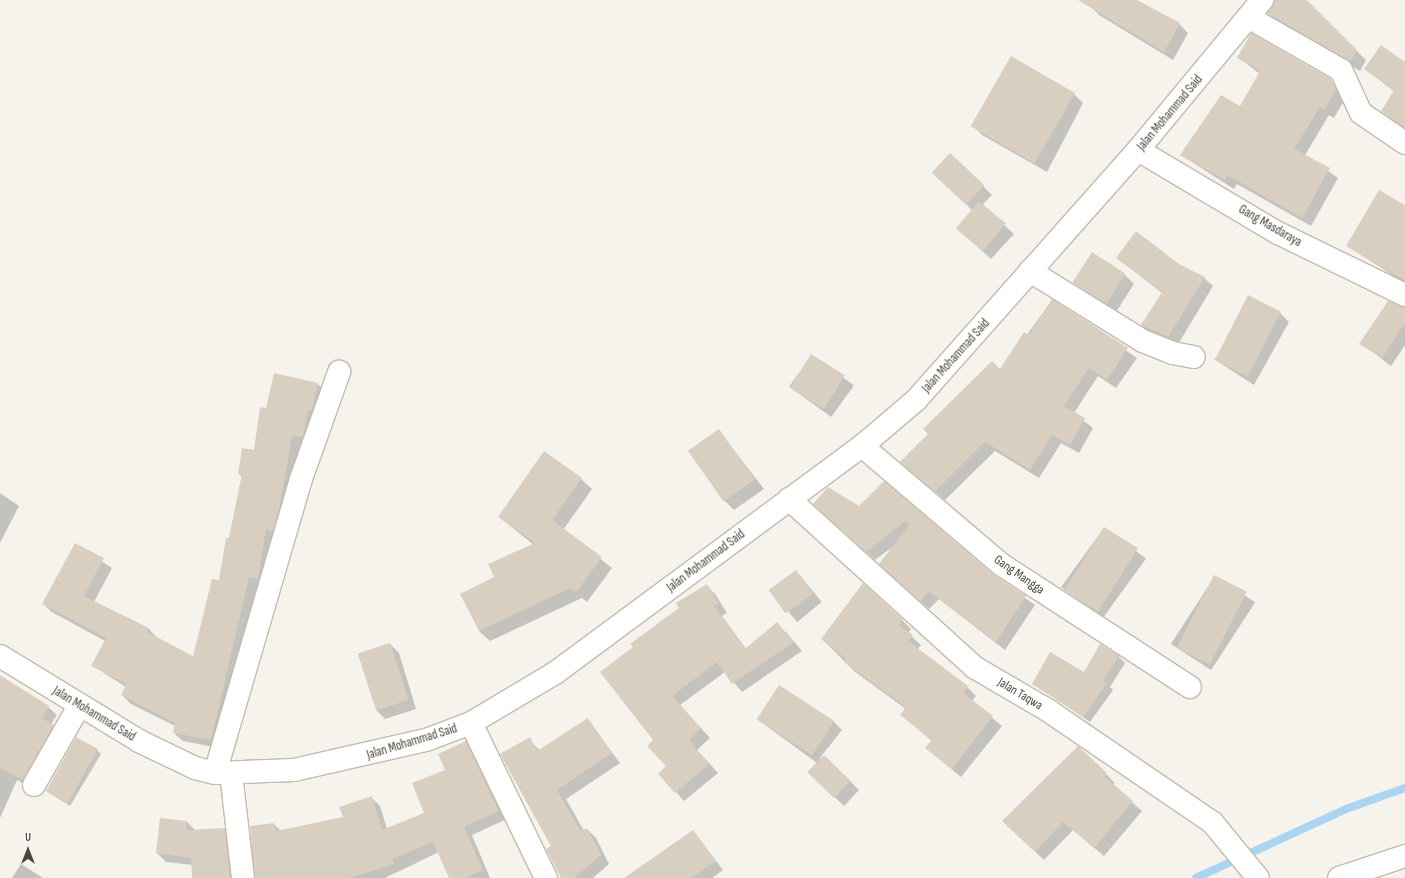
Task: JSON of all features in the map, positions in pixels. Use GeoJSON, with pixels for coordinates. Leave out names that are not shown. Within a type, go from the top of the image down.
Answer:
{"type":"FeatureCollection","features":[{"type":"Feature","properties":{"kind":"street","name":"Jalan Mohammad Said"},"geometry":{"type":"LineString","coordinates":[[0,656],[79,706],[173,758],[223,773],[294,770],[361,757],[426,740],[472,723],[555,673],[862,446],[916,400],[954,361],[1030,270],[1138,150],[1262,0]]}},
{"type":"Feature","properties":{"kind":"street"},"geometry":{"type":"LineString","coordinates":[[1248,17],[1341,70],[1361,113],[1405,144]]}},
{"type":"Feature","properties":{"kind":"street","name":"Gang Masdaraya"},"geometry":{"type":"LineString","coordinates":[[1138,150],[1278,233],[1405,295]]}},
{"type":"Feature","properties":{"kind":"street"},"geometry":{"type":"LineString","coordinates":[[1030,270],[1143,341],[1173,353],[1194,357]]}},
{"type":"Feature","properties":{"kind":"street"},"geometry":{"type":"LineString","coordinates":[[243,878],[223,773],[301,479],[339,372]]}},
{"type":"Feature","properties":{"kind":"street","name":"Gang Mangga"},"geometry":{"type":"LineString","coordinates":[[862,446],[1002,565],[1190,687]]}},
{"type":"Feature","properties":{"kind":"street","name":"Jalan Taqwa"},"geometry":{"type":"LineString","coordinates":[[789,499],[974,667],[1163,787],[1212,822],[1229,840],[1257,878]]}},
{"type":"Feature","properties":{"kind":"street"},"geometry":{"type":"LineString","coordinates":[[34,784],[79,706]]}},
{"type":"Feature","properties":{"kind":"street"},"geometry":{"type":"LineString","coordinates":[[472,723],[546,878]]}},
{"type":"Feature","properties":{"kind":"street"},"geometry":{"type":"LineString","coordinates":[[1339,878],[1405,856]]}},
{"type":"Feature","properties":{"kind":"building"},"geometry":{"type":"Polygon","coordinates":[[[1078,0],[1137,0],[1180,23],[1164,52],[1078,0]]]}},
{"type":"Feature","properties":{"kind":"building"},"geometry":{"type":"Polygon","coordinates":[[[1274,0],[1307,0],[1357,50],[1350,63],[1267,13],[1274,0]]]}},
{"type":"Feature","properties":{"kind":"building"},"geometry":{"type":"Polygon","coordinates":[[[1251,33],[1331,79],[1336,89],[1325,109],[1320,107],[1294,149],[1330,168],[1302,218],[1227,175],[1225,180],[1180,155],[1221,95],[1240,106],[1260,71],[1237,58],[1251,33]]]}},
{"type":"Feature","properties":{"kind":"building"},"geometry":{"type":"Polygon","coordinates":[[[1381,45],[1405,62],[1405,128],[1381,111],[1394,90],[1364,69],[1381,45]]]}},
{"type":"Feature","properties":{"kind":"building"},"geometry":{"type":"Polygon","coordinates":[[[1011,56],[1075,93],[1035,163],[970,126],[1011,56]]]}},
{"type":"Feature","properties":{"kind":"building"},"geometry":{"type":"Polygon","coordinates":[[[950,153],[984,185],[966,205],[932,173],[950,153]]]}},
{"type":"Feature","properties":{"kind":"building"},"geometry":{"type":"Polygon","coordinates":[[[1379,190],[1405,205],[1405,281],[1346,246],[1379,190]]]}},
{"type":"Feature","properties":{"kind":"building"},"geometry":{"type":"Polygon","coordinates":[[[979,201],[1006,223],[983,251],[956,229],[979,201]]]}},
{"type":"Feature","properties":{"kind":"building"},"geometry":{"type":"Polygon","coordinates":[[[1136,231],[1179,264],[1205,277],[1168,337],[1141,325],[1162,292],[1116,258],[1136,231]]]}},
{"type":"Feature","properties":{"kind":"building"},"geometry":{"type":"Polygon","coordinates":[[[1092,252],[1126,274],[1106,304],[1072,282],[1092,252]]]}},
{"type":"Feature","properties":{"kind":"building"},"geometry":{"type":"Polygon","coordinates":[[[1248,295],[1281,312],[1248,377],[1215,360],[1248,295]]]}},
{"type":"Feature","properties":{"kind":"building"},"geometry":{"type":"Polygon","coordinates":[[[1052,299],[1128,348],[1107,380],[1089,368],[1064,406],[1085,418],[1070,445],[1052,435],[1030,470],[985,442],[935,492],[900,462],[928,434],[923,429],[992,361],[1000,369],[1024,332],[1029,335],[1052,299]]]}},
{"type":"Feature","properties":{"kind":"building"},"geometry":{"type":"Polygon","coordinates":[[[1388,301],[1405,307],[1405,323],[1382,358],[1359,344],[1388,301]]]}},
{"type":"Feature","properties":{"kind":"building"},"geometry":{"type":"Polygon","coordinates":[[[811,354],[845,375],[824,409],[790,388],[811,354]]]}},
{"type":"Feature","properties":{"kind":"building"},"geometry":{"type":"Polygon","coordinates":[[[274,373],[318,383],[312,410],[308,410],[303,437],[292,436],[279,510],[273,531],[266,529],[258,579],[249,577],[211,740],[173,733],[175,723],[121,695],[127,684],[91,666],[106,638],[42,604],[75,543],[104,558],[84,596],[149,628],[147,632],[193,656],[212,579],[219,580],[226,538],[229,538],[242,474],[238,474],[242,448],[254,450],[260,407],[266,408],[274,373]]]}},
{"type":"Feature","properties":{"kind":"building"},"geometry":{"type":"Polygon","coordinates":[[[719,429],[755,480],[723,502],[688,451],[719,429]]]}},
{"type":"Feature","properties":{"kind":"building"},"geometry":{"type":"Polygon","coordinates":[[[544,451],[582,478],[552,520],[602,557],[576,592],[570,588],[479,631],[460,594],[494,577],[488,564],[535,543],[498,517],[544,451]]]}},
{"type":"Feature","properties":{"kind":"building"},"geometry":{"type":"Polygon","coordinates":[[[884,481],[994,575],[1026,596],[996,642],[929,591],[920,601],[879,564],[909,525],[905,521],[866,552],[813,504],[828,487],[859,506],[884,481]]]}},
{"type":"Feature","properties":{"kind":"building"},"geometry":{"type":"Polygon","coordinates":[[[1104,527],[1138,548],[1098,612],[1064,591],[1104,527]]]}},
{"type":"Feature","properties":{"kind":"building"},"geometry":{"type":"Polygon","coordinates":[[[796,570],[813,593],[786,613],[768,590],[796,570]]]}},
{"type":"Feature","properties":{"kind":"building"},"geometry":{"type":"Polygon","coordinates":[[[1214,575],[1247,592],[1210,665],[1177,648],[1214,575]]]}},
{"type":"Feature","properties":{"kind":"building"},"geometry":{"type":"Polygon","coordinates":[[[863,583],[903,620],[899,625],[913,635],[908,641],[968,686],[963,693],[993,716],[952,769],[925,748],[932,740],[900,715],[906,707],[844,662],[846,659],[821,639],[863,583]]]}},
{"type":"Feature","properties":{"kind":"building"},"geometry":{"type":"Polygon","coordinates":[[[707,584],[719,604],[714,606],[745,649],[777,622],[794,642],[732,684],[717,662],[672,696],[701,728],[689,740],[709,764],[675,793],[658,774],[666,766],[647,746],[653,740],[600,672],[633,647],[630,644],[679,608],[676,603],[707,584]]]}},
{"type":"Feature","properties":{"kind":"building"},"geometry":{"type":"Polygon","coordinates":[[[390,643],[409,700],[376,711],[358,654],[390,643]]]}},
{"type":"Feature","properties":{"kind":"building"},"geometry":{"type":"Polygon","coordinates":[[[1100,644],[1119,656],[1103,681],[1107,683],[1083,717],[1032,684],[1050,652],[1084,672],[1100,644]]]}},
{"type":"Feature","properties":{"kind":"building"},"geometry":{"type":"Polygon","coordinates":[[[0,675],[49,706],[42,718],[54,725],[23,780],[0,768],[0,675]]]}},
{"type":"Feature","properties":{"kind":"building"},"geometry":{"type":"Polygon","coordinates":[[[779,685],[834,721],[812,755],[757,719],[779,685]]]}},
{"type":"Feature","properties":{"kind":"building"},"geometry":{"type":"Polygon","coordinates":[[[588,718],[612,753],[557,790],[581,831],[587,828],[601,855],[574,878],[561,878],[546,849],[551,846],[500,754],[530,737],[537,751],[588,718]]]}},
{"type":"Feature","properties":{"kind":"building"},"geometry":{"type":"Polygon","coordinates":[[[76,737],[98,749],[68,803],[46,791],[76,737]]]}},
{"type":"Feature","properties":{"kind":"building"},"geometry":{"type":"Polygon","coordinates":[[[466,741],[499,811],[464,827],[483,870],[466,878],[449,878],[433,842],[392,859],[394,864],[350,878],[255,878],[250,826],[274,823],[276,831],[343,817],[339,807],[372,796],[382,830],[424,813],[412,783],[445,770],[438,754],[466,741]]]}},
{"type":"Feature","properties":{"kind":"building"},"geometry":{"type":"Polygon","coordinates":[[[1078,746],[1107,773],[1104,776],[1133,801],[1094,848],[1063,822],[1035,852],[1002,821],[1078,746]]]}},
{"type":"Feature","properties":{"kind":"building"},"geometry":{"type":"Polygon","coordinates":[[[824,755],[851,781],[834,798],[807,772],[824,755]]]}},
{"type":"Feature","properties":{"kind":"building"},"geometry":{"type":"Polygon","coordinates":[[[160,818],[187,821],[186,830],[225,828],[230,878],[192,878],[191,858],[156,853],[160,818]]]}},
{"type":"Feature","properties":{"kind":"building"},"geometry":{"type":"Polygon","coordinates":[[[693,830],[716,861],[691,878],[624,878],[693,830]]]}},
{"type":"Feature","properties":{"kind":"waterway"},"geometry":{"type":"LineString","coordinates":[[1196,878],[1346,809],[1405,788]]}}]}
